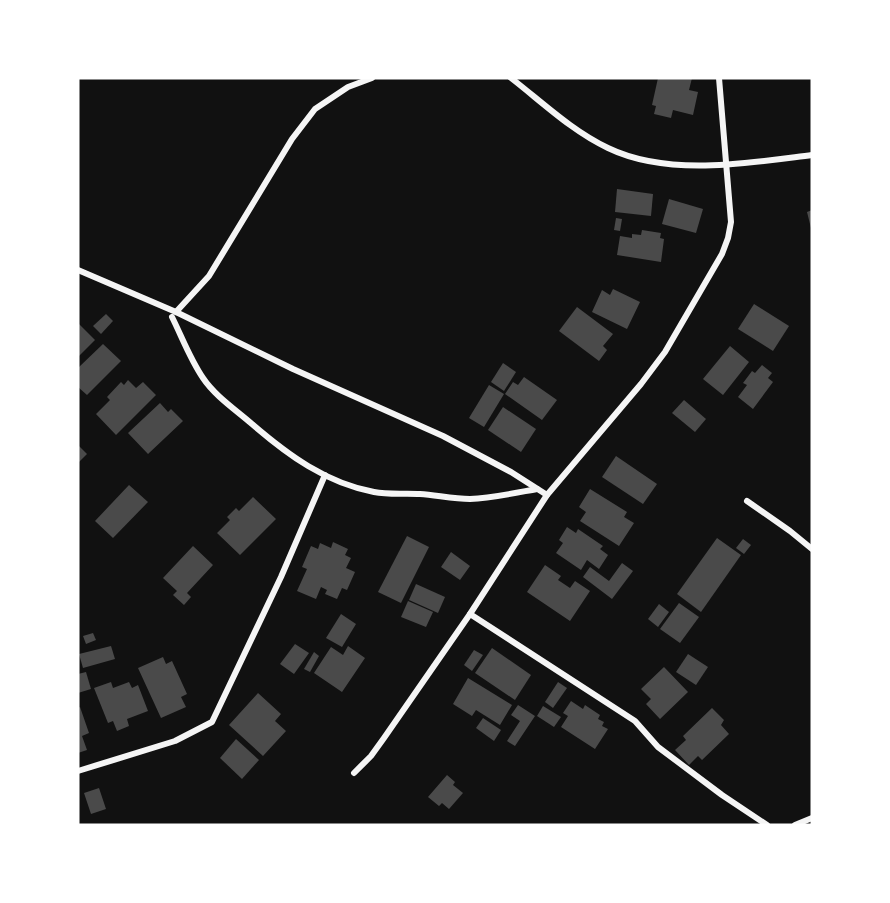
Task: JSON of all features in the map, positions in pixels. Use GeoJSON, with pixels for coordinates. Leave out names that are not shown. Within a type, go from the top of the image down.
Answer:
{"type":"FeatureCollection","features":[{"type":"Feature","properties":{"kind":"street"},"geometry":{"type":"LineString","coordinates":[[174,314],[209,276],[292,139],[315,109],[348,87],[372,78]]}},
{"type":"Feature","properties":{"kind":"street"},"geometry":{"type":"LineString","coordinates":[[511,78],[577,129],[608,148],[643,161],[727,165],[812,155]]}},
{"type":"Feature","properties":{"kind":"street"},"geometry":{"type":"LineString","coordinates":[[354,773],[371,756],[470,614],[547,495],[660,359],[722,254],[731,222],[719,78]]}},
{"type":"Feature","properties":{"kind":"street"},"geometry":{"type":"LineString","coordinates":[[78,270],[443,436],[502,466],[547,495]]}},
{"type":"Feature","properties":{"kind":"street"},"geometry":{"type":"LineString","coordinates":[[174,314],[202,377],[214,391],[291,456],[308,467],[352,486],[374,492],[470,499],[538,489]]}},
{"type":"Feature","properties":{"kind":"street"},"geometry":{"type":"LineString","coordinates":[[78,771],[175,741],[212,722],[282,577],[325,475]]}},
{"type":"Feature","properties":{"kind":"street"},"geometry":{"type":"LineString","coordinates":[[747,501],[812,549]]}},
{"type":"Feature","properties":{"kind":"street"},"geometry":{"type":"LineString","coordinates":[[470,614],[635,720],[658,747],[767,825]]}},
{"type":"Feature","properties":{"kind":"street"},"geometry":{"type":"LineString","coordinates":[[795,825],[812,818]]}},
{"type":"Feature","properties":{"kind":"building"},"geometry":{"type":"Polygon","coordinates":[[[658,78],[692,78],[689,90],[698,92],[693,115],[673,110],[671,118],[654,114],[656,106],[652,105],[658,78]]]}},
{"type":"Feature","properties":{"kind":"building"},"geometry":{"type":"Polygon","coordinates":[[[617,189],[653,194],[651,216],[615,212],[617,189]]]}},
{"type":"Feature","properties":{"kind":"building"},"geometry":{"type":"Polygon","coordinates":[[[669,199],[703,209],[696,233],[662,224],[669,199]]]}},
{"type":"Feature","properties":{"kind":"building"},"geometry":{"type":"Polygon","coordinates":[[[812,210],[812,228],[811,228],[807,212],[812,210]]]}},
{"type":"Feature","properties":{"kind":"building"},"geometry":{"type":"Polygon","coordinates":[[[616,218],[622,219],[620,231],[614,230],[616,218]]]}},
{"type":"Feature","properties":{"kind":"building"},"geometry":{"type":"Polygon","coordinates":[[[642,230],[661,233],[660,238],[664,239],[661,262],[617,255],[620,236],[632,238],[632,234],[641,235],[642,230]]]}},
{"type":"Feature","properties":{"kind":"building"},"geometry":{"type":"Polygon","coordinates":[[[613,289],[640,302],[627,329],[592,312],[602,290],[610,295],[613,289]]]}},
{"type":"Feature","properties":{"kind":"building"},"geometry":{"type":"Polygon","coordinates":[[[754,304],[789,326],[773,351],[738,329],[754,304]]]}},
{"type":"Feature","properties":{"kind":"building"},"geometry":{"type":"Polygon","coordinates":[[[577,307],[613,334],[603,346],[607,350],[599,361],[559,331],[577,307]]]}},
{"type":"Feature","properties":{"kind":"building"},"geometry":{"type":"Polygon","coordinates":[[[106,314],[113,321],[101,334],[93,326],[106,314]]]}},
{"type":"Feature","properties":{"kind":"building"},"geometry":{"type":"Polygon","coordinates":[[[78,323],[95,340],[78,357],[78,323]]]}},
{"type":"Feature","properties":{"kind":"building"},"geometry":{"type":"Polygon","coordinates":[[[103,344],[121,361],[87,395],[78,387],[78,368],[103,344]]]}},
{"type":"Feature","properties":{"kind":"building"},"geometry":{"type":"Polygon","coordinates":[[[730,346],[749,362],[723,395],[703,379],[730,346]]]}},
{"type":"Feature","properties":{"kind":"building"},"geometry":{"type":"Polygon","coordinates":[[[503,363],[516,372],[504,391],[491,382],[503,363]]]}},
{"type":"Feature","properties":{"kind":"building"},"geometry":{"type":"Polygon","coordinates":[[[762,365],[772,373],[768,378],[773,382],[753,409],[738,397],[747,385],[743,383],[752,371],[755,373],[762,365]]]}},
{"type":"Feature","properties":{"kind":"building"},"geometry":{"type":"Polygon","coordinates":[[[524,377],[557,400],[542,420],[505,394],[513,382],[518,385],[524,377]]]}},
{"type":"Feature","properties":{"kind":"building"},"geometry":{"type":"Polygon","coordinates":[[[128,380],[136,388],[143,382],[156,395],[116,435],[96,414],[110,400],[107,397],[121,382],[124,385],[128,380]]]}},
{"type":"Feature","properties":{"kind":"building"},"geometry":{"type":"Polygon","coordinates":[[[489,385],[504,394],[484,427],[469,418],[489,385]]]}},
{"type":"Feature","properties":{"kind":"building"},"geometry":{"type":"Polygon","coordinates":[[[684,400],[706,419],[695,432],[672,413],[684,400]]]}},
{"type":"Feature","properties":{"kind":"building"},"geometry":{"type":"Polygon","coordinates":[[[160,403],[168,412],[171,409],[183,421],[148,454],[128,433],[160,403]]]}},
{"type":"Feature","properties":{"kind":"building"},"geometry":{"type":"Polygon","coordinates":[[[503,407],[536,429],[521,452],[488,430],[503,407]]]}},
{"type":"Feature","properties":{"kind":"building"},"geometry":{"type":"Polygon","coordinates":[[[78,445],[87,454],[78,463],[78,445]]]}},
{"type":"Feature","properties":{"kind":"building"},"geometry":{"type":"Polygon","coordinates":[[[616,456],[657,484],[643,504],[602,477],[616,456]]]}},
{"type":"Feature","properties":{"kind":"building"},"geometry":{"type":"Polygon","coordinates":[[[129,485],[148,502],[113,538],[95,521],[129,485]]]}},
{"type":"Feature","properties":{"kind":"building"},"geometry":{"type":"Polygon","coordinates":[[[590,489],[627,512],[624,517],[634,523],[619,546],[580,521],[586,512],[579,507],[590,489]]]}},
{"type":"Feature","properties":{"kind":"building"},"geometry":{"type":"Polygon","coordinates":[[[253,497],[276,519],[240,555],[217,533],[230,520],[227,517],[236,508],[239,511],[253,497]]]}},
{"type":"Feature","properties":{"kind":"building"},"geometry":{"type":"Polygon","coordinates":[[[567,527],[576,533],[578,529],[603,546],[600,549],[608,555],[599,569],[587,560],[581,570],[556,553],[563,543],[559,540],[567,527]]]}},
{"type":"Feature","properties":{"kind":"building"},"geometry":{"type":"Polygon","coordinates":[[[407,536],[429,547],[401,603],[378,592],[407,536]]]}},
{"type":"Feature","properties":{"kind":"building"},"geometry":{"type":"Polygon","coordinates":[[[717,538],[741,555],[701,612],[677,594],[717,538]]]}},
{"type":"Feature","properties":{"kind":"building"},"geometry":{"type":"Polygon","coordinates":[[[743,539],[751,545],[744,554],[736,548],[743,539]]]}},
{"type":"Feature","properties":{"kind":"building"},"geometry":{"type":"Polygon","coordinates":[[[333,542],[348,549],[345,555],[351,558],[346,568],[355,572],[347,590],[342,588],[337,599],[325,594],[327,590],[321,587],[316,599],[297,591],[307,569],[302,567],[311,546],[318,549],[320,543],[331,548],[333,542]]]}},
{"type":"Feature","properties":{"kind":"building"},"geometry":{"type":"Polygon","coordinates":[[[193,546],[213,565],[187,593],[191,597],[184,605],[173,595],[177,591],[163,578],[193,546]]]}},
{"type":"Feature","properties":{"kind":"building"},"geometry":{"type":"Polygon","coordinates":[[[451,552],[470,566],[460,580],[441,567],[451,552]]]}},
{"type":"Feature","properties":{"kind":"building"},"geometry":{"type":"Polygon","coordinates":[[[622,563],[633,571],[612,599],[583,577],[590,567],[609,581],[622,563]]]}},
{"type":"Feature","properties":{"kind":"building"},"geometry":{"type":"Polygon","coordinates":[[[545,565],[561,576],[558,580],[570,588],[575,581],[590,591],[570,621],[527,592],[545,565]]]}},
{"type":"Feature","properties":{"kind":"building"},"geometry":{"type":"Polygon","coordinates":[[[416,584],[445,597],[438,613],[409,600],[416,584]]]}},
{"type":"Feature","properties":{"kind":"building"},"geometry":{"type":"Polygon","coordinates":[[[408,601],[433,612],[426,627],[401,617],[408,601]]]}},
{"type":"Feature","properties":{"kind":"building"},"geometry":{"type":"Polygon","coordinates":[[[679,603],[699,617],[680,643],[660,629],[679,603]]]}},
{"type":"Feature","properties":{"kind":"building"},"geometry":{"type":"Polygon","coordinates":[[[659,604],[669,612],[658,627],[648,619],[659,604]]]}},
{"type":"Feature","properties":{"kind":"building"},"geometry":{"type":"Polygon","coordinates":[[[341,614],[356,624],[342,647],[326,638],[341,614]]]}},
{"type":"Feature","properties":{"kind":"building"},"geometry":{"type":"Polygon","coordinates":[[[93,633],[96,640],[86,644],[83,636],[93,633]]]}},
{"type":"Feature","properties":{"kind":"building"},"geometry":{"type":"Polygon","coordinates":[[[295,644],[309,653],[294,674],[280,664],[295,644]]]}},
{"type":"Feature","properties":{"kind":"building"},"geometry":{"type":"Polygon","coordinates":[[[111,646],[115,659],[83,668],[79,654],[111,646]]]}},
{"type":"Feature","properties":{"kind":"building"},"geometry":{"type":"Polygon","coordinates":[[[348,646],[365,658],[342,692],[314,673],[331,647],[343,655],[348,646]]]}},
{"type":"Feature","properties":{"kind":"building"},"geometry":{"type":"Polygon","coordinates":[[[492,648],[531,675],[515,700],[475,673],[492,648]]]}},
{"type":"Feature","properties":{"kind":"building"},"geometry":{"type":"Polygon","coordinates":[[[474,650],[483,655],[472,671],[464,665],[474,650]]]}},
{"type":"Feature","properties":{"kind":"building"},"geometry":{"type":"Polygon","coordinates":[[[314,652],[319,656],[310,672],[304,669],[314,652]]]}},
{"type":"Feature","properties":{"kind":"building"},"geometry":{"type":"Polygon","coordinates":[[[688,654],[708,667],[696,685],[676,672],[688,654]]]}},
{"type":"Feature","properties":{"kind":"building"},"geometry":{"type":"Polygon","coordinates":[[[163,657],[166,664],[172,661],[187,694],[181,697],[186,707],[161,718],[138,668],[163,657]]]}},
{"type":"Feature","properties":{"kind":"building"},"geometry":{"type":"Polygon","coordinates":[[[664,667],[688,692],[660,719],[646,704],[651,699],[641,689],[664,667]]]}},
{"type":"Feature","properties":{"kind":"building"},"geometry":{"type":"Polygon","coordinates":[[[86,672],[91,689],[78,693],[78,674],[86,672]]]}},
{"type":"Feature","properties":{"kind":"building"},"geometry":{"type":"Polygon","coordinates":[[[468,678],[512,705],[500,725],[476,710],[472,716],[453,704],[468,678]]]}},
{"type":"Feature","properties":{"kind":"building"},"geometry":{"type":"Polygon","coordinates":[[[111,682],[113,688],[129,682],[132,688],[138,685],[148,711],[127,719],[129,726],[117,731],[113,721],[108,723],[94,688],[111,682]]]}},
{"type":"Feature","properties":{"kind":"building"},"geometry":{"type":"Polygon","coordinates":[[[558,682],[567,688],[553,708],[545,702],[558,682]]]}},
{"type":"Feature","properties":{"kind":"building"},"geometry":{"type":"Polygon","coordinates":[[[258,693],[281,714],[275,721],[286,731],[263,756],[229,725],[258,693]]]}},
{"type":"Feature","properties":{"kind":"building"},"geometry":{"type":"Polygon","coordinates":[[[571,701],[583,709],[585,705],[600,715],[598,719],[604,722],[602,726],[608,729],[595,749],[561,727],[568,716],[563,713],[571,701]]]}},
{"type":"Feature","properties":{"kind":"building"},"geometry":{"type":"Polygon","coordinates":[[[518,705],[535,716],[515,746],[507,741],[520,721],[511,715],[518,705]]]}},
{"type":"Feature","properties":{"kind":"building"},"geometry":{"type":"Polygon","coordinates":[[[543,706],[561,717],[554,727],[537,716],[543,706]]]}},
{"type":"Feature","properties":{"kind":"building"},"geometry":{"type":"Polygon","coordinates":[[[80,707],[89,733],[82,736],[87,750],[78,753],[78,708],[80,707]]]}},
{"type":"Feature","properties":{"kind":"building"},"geometry":{"type":"Polygon","coordinates":[[[712,708],[724,720],[721,725],[729,734],[702,760],[698,756],[689,765],[675,750],[686,740],[683,736],[712,708]]]}},
{"type":"Feature","properties":{"kind":"building"},"geometry":{"type":"Polygon","coordinates":[[[483,718],[501,730],[494,741],[476,728],[483,718]]]}},
{"type":"Feature","properties":{"kind":"building"},"geometry":{"type":"Polygon","coordinates":[[[236,739],[259,760],[242,779],[220,758],[236,739]]]}},
{"type":"Feature","properties":{"kind":"building"},"geometry":{"type":"Polygon","coordinates":[[[447,775],[455,782],[453,785],[463,793],[449,809],[442,803],[439,806],[428,797],[447,775]]]}},
{"type":"Feature","properties":{"kind":"building"},"geometry":{"type":"Polygon","coordinates":[[[99,788],[106,809],[91,814],[84,793],[99,788]]]}}]}
